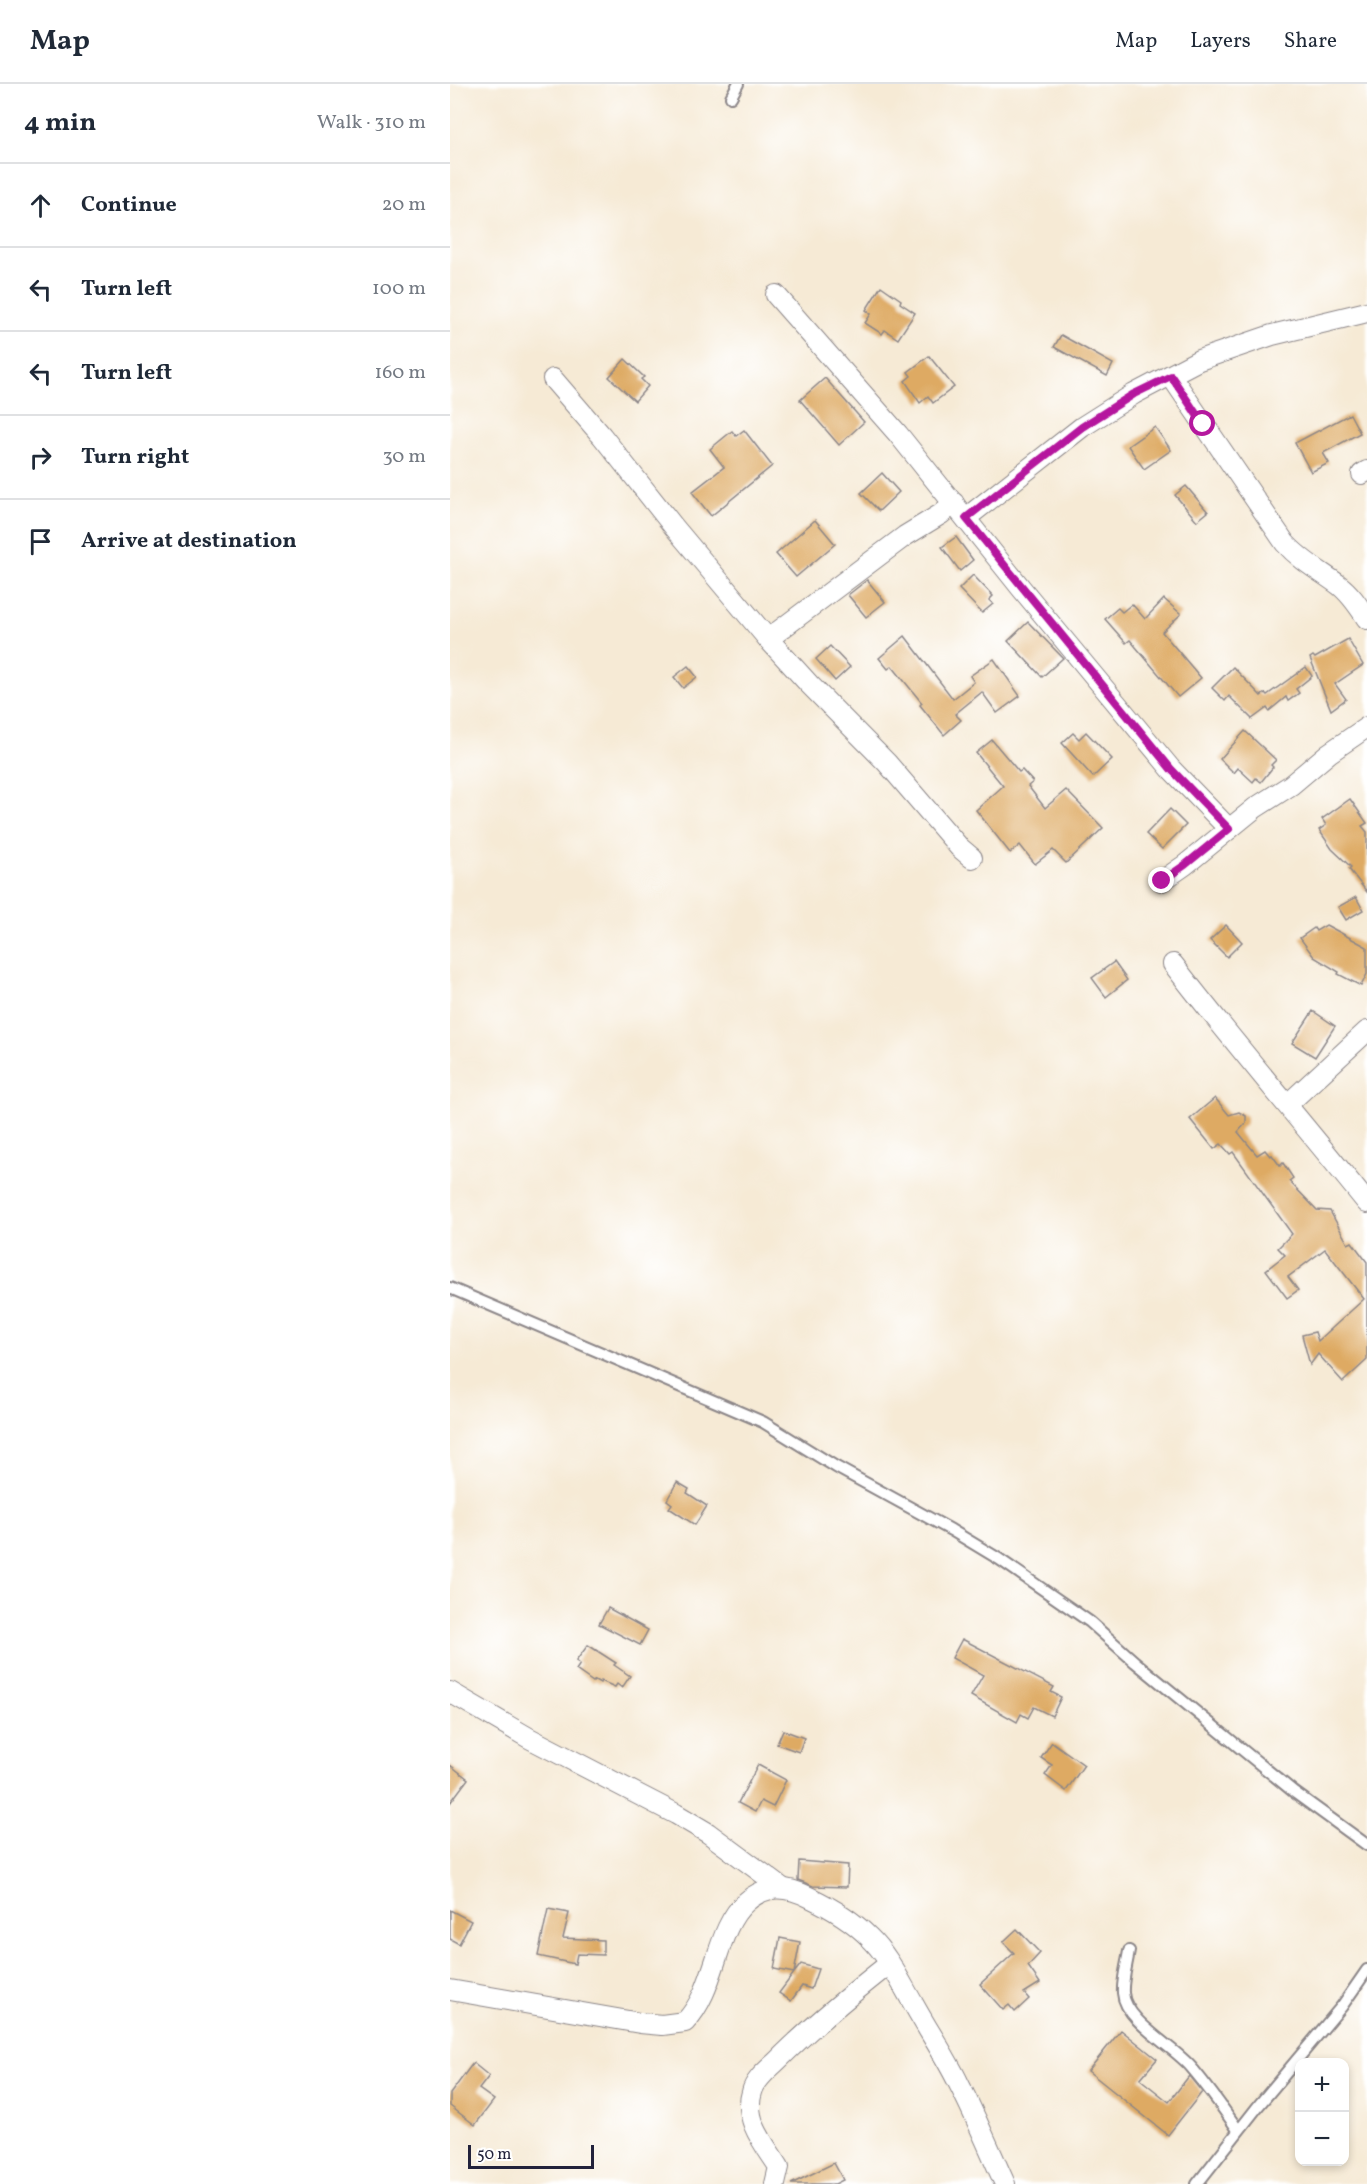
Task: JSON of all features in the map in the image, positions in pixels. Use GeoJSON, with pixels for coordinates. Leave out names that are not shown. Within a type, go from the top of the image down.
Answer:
{"type":"FeatureCollection","features":[{"type":"Feature","properties":{"kind":"street"},"geometry":{"type":"LineString","coordinates":[[776,295],[898,434],[1171,769],[1229,829]]}},
{"type":"Feature","properties":{"kind":"street"},"geometry":{"type":"LineString","coordinates":[[768,639],[897,542],[941,514],[960,511],[1134,394],[1199,360],[1272,335],[1367,312]]}},
{"type":"Feature","properties":{"kind":"street"},"geometry":{"type":"LineString","coordinates":[[1171,376],[1285,543],[1308,564],[1340,586],[1354,600],[1367,619]]}},
{"type":"Feature","properties":{"kind":"street"},"geometry":{"type":"LineString","coordinates":[[553,379],[768,639],[886,763],[959,847],[972,858]]}},
{"type":"Feature","properties":{"kind":"street"},"geometry":{"type":"LineString","coordinates":[[1162,881],[1367,727]]}},
{"type":"Feature","properties":{"kind":"street"},"geometry":{"type":"LineString","coordinates":[[1173,964],[1221,1028],[1288,1104],[1367,1203]]}},
{"type":"Feature","properties":{"kind":"street"},"geometry":{"type":"LineString","coordinates":[[1288,1104],[1367,1031]]}},
{"type":"Feature","properties":{"kind":"street"},"geometry":{"type":"LineString","coordinates":[[450,1692],[530,1738],[676,1814],[708,1833],[781,1887],[801,1893],[823,1904],[850,1921],[870,1938],[889,1964],[959,2083],[1005,2184]]}},
{"type":"Feature","properties":{"kind":"street"},"geometry":{"type":"LineString","coordinates":[[450,1990],[640,2023],[662,2025],[685,2022],[700,2003],[732,1920],[746,1902],[765,1889],[781,1887]]}},
{"type":"Feature","properties":{"kind":"street"},"geometry":{"type":"LineString","coordinates":[[775,2184],[779,2167],[759,2137],[752,2119],[750,2103],[752,2091],[759,2079],[798,2040],[889,1964]]}},
{"type":"Feature","properties":{"kind":"lane"},"geometry":{"type":"LineString","coordinates":[[731,97],[738,84]]}},
{"type":"Feature","properties":{"kind":"lane"},"geometry":{"type":"LineString","coordinates":[[450,1288],[763,1422],[836,1467],[999,1558],[1090,1622],[1135,1662],[1294,1792],[1367,1845]]}},
{"type":"Feature","properties":{"kind":"lane"},"geometry":{"type":"LineString","coordinates":[[1129,1951],[1123,1994],[1130,2010],[1145,2027],[1189,2064],[1214,2094],[1238,2130]]}},
{"type":"Feature","properties":{"kind":"lane"},"geometry":{"type":"LineString","coordinates":[[1197,2184],[1238,2130],[1342,2006],[1367,1970]]}},
{"type":"Feature","properties":{"kind":"building"},"geometry":{"type":"Polygon","coordinates":[[[881,286],[915,313],[898,339],[885,330],[882,334],[865,323],[871,314],[866,310],[881,286]]]}},
{"type":"Feature","properties":{"kind":"building"},"geometry":{"type":"Polygon","coordinates":[[[1061,335],[1113,364],[1107,376],[1054,347],[1061,335]]]}},
{"type":"Feature","properties":{"kind":"building"},"geometry":{"type":"Polygon","coordinates":[[[929,356],[954,387],[933,403],[928,396],[920,403],[905,381],[911,376],[908,372],[929,356]]]}},
{"type":"Feature","properties":{"kind":"building"},"geometry":{"type":"Polygon","coordinates":[[[625,359],[644,377],[641,379],[648,386],[635,401],[609,377],[625,359]]]}},
{"type":"Feature","properties":{"kind":"building"},"geometry":{"type":"Polygon","coordinates":[[[825,378],[864,422],[839,445],[800,400],[825,378]]]}},
{"type":"Feature","properties":{"kind":"building"},"geometry":{"type":"Polygon","coordinates":[[[1350,414],[1360,433],[1323,453],[1329,463],[1311,472],[1295,443],[1350,414]]]}},
{"type":"Feature","properties":{"kind":"building"},"geometry":{"type":"Polygon","coordinates":[[[1155,427],[1171,450],[1144,469],[1128,446],[1155,427]]]}},
{"type":"Feature","properties":{"kind":"building"},"geometry":{"type":"Polygon","coordinates":[[[744,430],[772,466],[711,516],[692,492],[724,467],[710,449],[732,431],[736,436],[744,430]]]}},
{"type":"Feature","properties":{"kind":"building"},"geometry":{"type":"Polygon","coordinates":[[[882,473],[899,492],[879,511],[861,493],[882,473]]]}},
{"type":"Feature","properties":{"kind":"building"},"geometry":{"type":"Polygon","coordinates":[[[1186,486],[1208,512],[1197,521],[1175,495],[1186,486]]]}},
{"type":"Feature","properties":{"kind":"building"},"geometry":{"type":"Polygon","coordinates":[[[815,520],[835,544],[796,577],[776,554],[815,520]]]}},
{"type":"Feature","properties":{"kind":"building"},"geometry":{"type":"Polygon","coordinates":[[[956,537],[973,560],[960,571],[942,547],[956,537]]]}},
{"type":"Feature","properties":{"kind":"building"},"geometry":{"type":"Polygon","coordinates":[[[973,575],[993,596],[989,600],[993,604],[982,613],[959,589],[973,575]]]}},
{"type":"Feature","properties":{"kind":"building"},"geometry":{"type":"Polygon","coordinates":[[[867,580],[885,602],[866,617],[848,595],[867,580]]]}},
{"type":"Feature","properties":{"kind":"building"},"geometry":{"type":"Polygon","coordinates":[[[1164,599],[1181,614],[1162,632],[1201,678],[1178,697],[1130,640],[1126,643],[1105,619],[1118,608],[1122,612],[1132,604],[1145,619],[1164,599]]]}},
{"type":"Feature","properties":{"kind":"building"},"geometry":{"type":"Polygon","coordinates":[[[1028,622],[1063,658],[1042,677],[1008,641],[1028,622]]]}},
{"type":"Feature","properties":{"kind":"building"},"geometry":{"type":"Polygon","coordinates":[[[905,636],[953,699],[974,682],[970,676],[994,659],[1020,696],[997,713],[982,692],[955,714],[961,720],[944,735],[892,666],[888,669],[879,658],[905,636]]]}},
{"type":"Feature","properties":{"kind":"building"},"geometry":{"type":"Polygon","coordinates":[[[1348,639],[1363,665],[1335,684],[1346,699],[1331,710],[1310,658],[1313,656],[1315,658],[1348,639]]]}},
{"type":"Feature","properties":{"kind":"building"},"geometry":{"type":"Polygon","coordinates":[[[830,646],[850,667],[835,681],[816,659],[830,646]]]}},
{"type":"Feature","properties":{"kind":"building"},"geometry":{"type":"Polygon","coordinates":[[[688,666],[697,677],[683,688],[674,677],[688,666]]]}},
{"type":"Feature","properties":{"kind":"building"},"geometry":{"type":"Polygon","coordinates":[[[1233,667],[1261,696],[1265,693],[1267,695],[1306,667],[1312,676],[1296,689],[1299,693],[1288,701],[1286,697],[1269,711],[1267,708],[1252,719],[1229,696],[1225,701],[1212,688],[1233,667]]]}},
{"type":"Feature","properties":{"kind":"building"},"geometry":{"type":"Polygon","coordinates":[[[1245,731],[1276,760],[1261,782],[1256,778],[1253,782],[1238,768],[1234,773],[1220,759],[1245,731]]]}},
{"type":"Feature","properties":{"kind":"building"},"geometry":{"type":"Polygon","coordinates":[[[1086,732],[1112,759],[1093,777],[1062,743],[1073,733],[1079,739],[1086,732]]]}},
{"type":"Feature","properties":{"kind":"building"},"geometry":{"type":"Polygon","coordinates":[[[992,740],[1019,772],[1022,770],[1033,782],[1028,786],[1045,808],[1066,790],[1103,828],[1066,863],[1053,850],[1035,864],[1020,845],[1010,853],[976,810],[1003,786],[976,753],[992,740]]]}},
{"type":"Feature","properties":{"kind":"building"},"geometry":{"type":"Polygon","coordinates":[[[1350,799],[1367,823],[1362,826],[1367,832],[1367,892],[1349,869],[1351,867],[1332,849],[1319,830],[1326,825],[1322,819],[1350,799]]]}},
{"type":"Feature","properties":{"kind":"building"},"geometry":{"type":"Polygon","coordinates":[[[1170,809],[1186,825],[1162,849],[1146,834],[1170,809]]]}},
{"type":"Feature","properties":{"kind":"building"},"geometry":{"type":"Polygon","coordinates":[[[1356,897],[1363,910],[1346,920],[1338,907],[1356,897]]]}},
{"type":"Feature","properties":{"kind":"building"},"geometry":{"type":"Polygon","coordinates":[[[1226,925],[1242,942],[1227,957],[1210,940],[1226,925]]]}},
{"type":"Feature","properties":{"kind":"building"},"geometry":{"type":"Polygon","coordinates":[[[1326,925],[1367,947],[1367,974],[1361,986],[1338,974],[1339,972],[1314,957],[1300,938],[1314,928],[1316,931],[1326,925]]]}},
{"type":"Feature","properties":{"kind":"building"},"geometry":{"type":"Polygon","coordinates":[[[1114,962],[1127,980],[1106,997],[1092,978],[1114,962]]]}},
{"type":"Feature","properties":{"kind":"building"},"geometry":{"type":"Polygon","coordinates":[[[1313,1011],[1335,1026],[1315,1057],[1292,1043],[1313,1011]]]}},
{"type":"Feature","properties":{"kind":"building"},"geometry":{"type":"Polygon","coordinates":[[[1215,1098],[1229,1115],[1239,1112],[1246,1116],[1246,1123],[1238,1132],[1257,1155],[1265,1150],[1280,1166],[1283,1163],[1293,1178],[1289,1181],[1317,1210],[1330,1211],[1348,1244],[1352,1242],[1367,1262],[1367,1360],[1343,1382],[1318,1354],[1310,1365],[1302,1335],[1315,1332],[1318,1341],[1364,1299],[1325,1249],[1288,1277],[1298,1290],[1287,1298],[1266,1270],[1285,1255],[1278,1248],[1292,1234],[1233,1152],[1230,1154],[1221,1144],[1214,1149],[1190,1119],[1215,1098]]]}},
{"type":"Feature","properties":{"kind":"building"},"geometry":{"type":"Polygon","coordinates":[[[677,1482],[689,1489],[687,1493],[707,1506],[695,1525],[669,1508],[672,1504],[667,1500],[677,1482]]]}},
{"type":"Feature","properties":{"kind":"building"},"geometry":{"type":"Polygon","coordinates":[[[608,1608],[648,1630],[640,1645],[599,1624],[608,1608]]]}},
{"type":"Feature","properties":{"kind":"building"},"geometry":{"type":"Polygon","coordinates":[[[962,1639],[1054,1687],[1051,1692],[1061,1697],[1052,1716],[1034,1707],[1028,1718],[1021,1714],[1017,1722],[971,1696],[983,1675],[952,1658],[962,1639]]]}},
{"type":"Feature","properties":{"kind":"building"},"geometry":{"type":"Polygon","coordinates":[[[588,1645],[616,1663],[614,1665],[630,1676],[622,1688],[617,1684],[615,1687],[601,1681],[600,1683],[595,1680],[593,1682],[576,1670],[580,1664],[576,1661],[588,1645]]]}},
{"type":"Feature","properties":{"kind":"building"},"geometry":{"type":"Polygon","coordinates":[[[783,1730],[804,1738],[799,1752],[777,1744],[783,1730]]]}},
{"type":"Feature","properties":{"kind":"building"},"geometry":{"type":"Polygon","coordinates":[[[1052,1742],[1084,1765],[1066,1791],[1045,1775],[1052,1765],[1041,1758],[1052,1742]]]}},
{"type":"Feature","properties":{"kind":"building"},"geometry":{"type":"Polygon","coordinates":[[[450,1765],[468,1779],[450,1803],[450,1765]]]}},
{"type":"Feature","properties":{"kind":"building"},"geometry":{"type":"Polygon","coordinates":[[[758,1765],[786,1780],[773,1807],[761,1801],[755,1812],[738,1803],[758,1765]]]}},
{"type":"Feature","properties":{"kind":"building"},"geometry":{"type":"Polygon","coordinates":[[[799,1861],[848,1865],[847,1887],[813,1886],[798,1880],[799,1861]]]}},
{"type":"Feature","properties":{"kind":"building"},"geometry":{"type":"Polygon","coordinates":[[[548,1909],[569,1913],[563,1938],[603,1940],[603,1955],[577,1954],[575,1964],[538,1956],[548,1909]]]}},
{"type":"Feature","properties":{"kind":"building"},"geometry":{"type":"Polygon","coordinates":[[[450,1910],[471,1921],[459,1944],[450,1939],[450,1910]]]}},
{"type":"Feature","properties":{"kind":"building"},"geometry":{"type":"Polygon","coordinates":[[[1017,1929],[1040,1953],[1028,1966],[1040,1983],[1024,1993],[1029,1999],[1015,2012],[1009,2005],[1003,2010],[980,1984],[1014,1953],[1003,1942],[1017,1929]]]}},
{"type":"Feature","properties":{"kind":"building"},"geometry":{"type":"Polygon","coordinates":[[[780,1938],[800,1942],[794,1973],[774,1969],[780,1938]]]}},
{"type":"Feature","properties":{"kind":"building"},"geometry":{"type":"Polygon","coordinates":[[[801,1964],[818,1969],[811,1989],[802,1986],[791,2001],[779,1993],[801,1964]]]}},
{"type":"Feature","properties":{"kind":"building"},"geometry":{"type":"Polygon","coordinates":[[[1121,2030],[1157,2059],[1140,2079],[1169,2102],[1189,2076],[1202,2092],[1168,2135],[1088,2071],[1121,2030]]]}},
{"type":"Feature","properties":{"kind":"building"},"geometry":{"type":"Polygon","coordinates":[[[473,2063],[489,2076],[479,2089],[494,2100],[475,2125],[450,2106],[450,2094],[473,2063]]]}},
{"type":"Feature","properties":{"kind":"building"},"geometry":{"type":"Polygon","coordinates":[[[834,2163],[843,2180],[835,2184],[791,2184],[834,2163]]]}},
{"type":"Feature","properties":{"kind":"route"},"geometry":{"type":"LineString","coordinates":[[1162,881],[1229,829],[1171,769],[966,518],[1082,427],[1134,394],[1171,376],[1203,424]]}}]}
